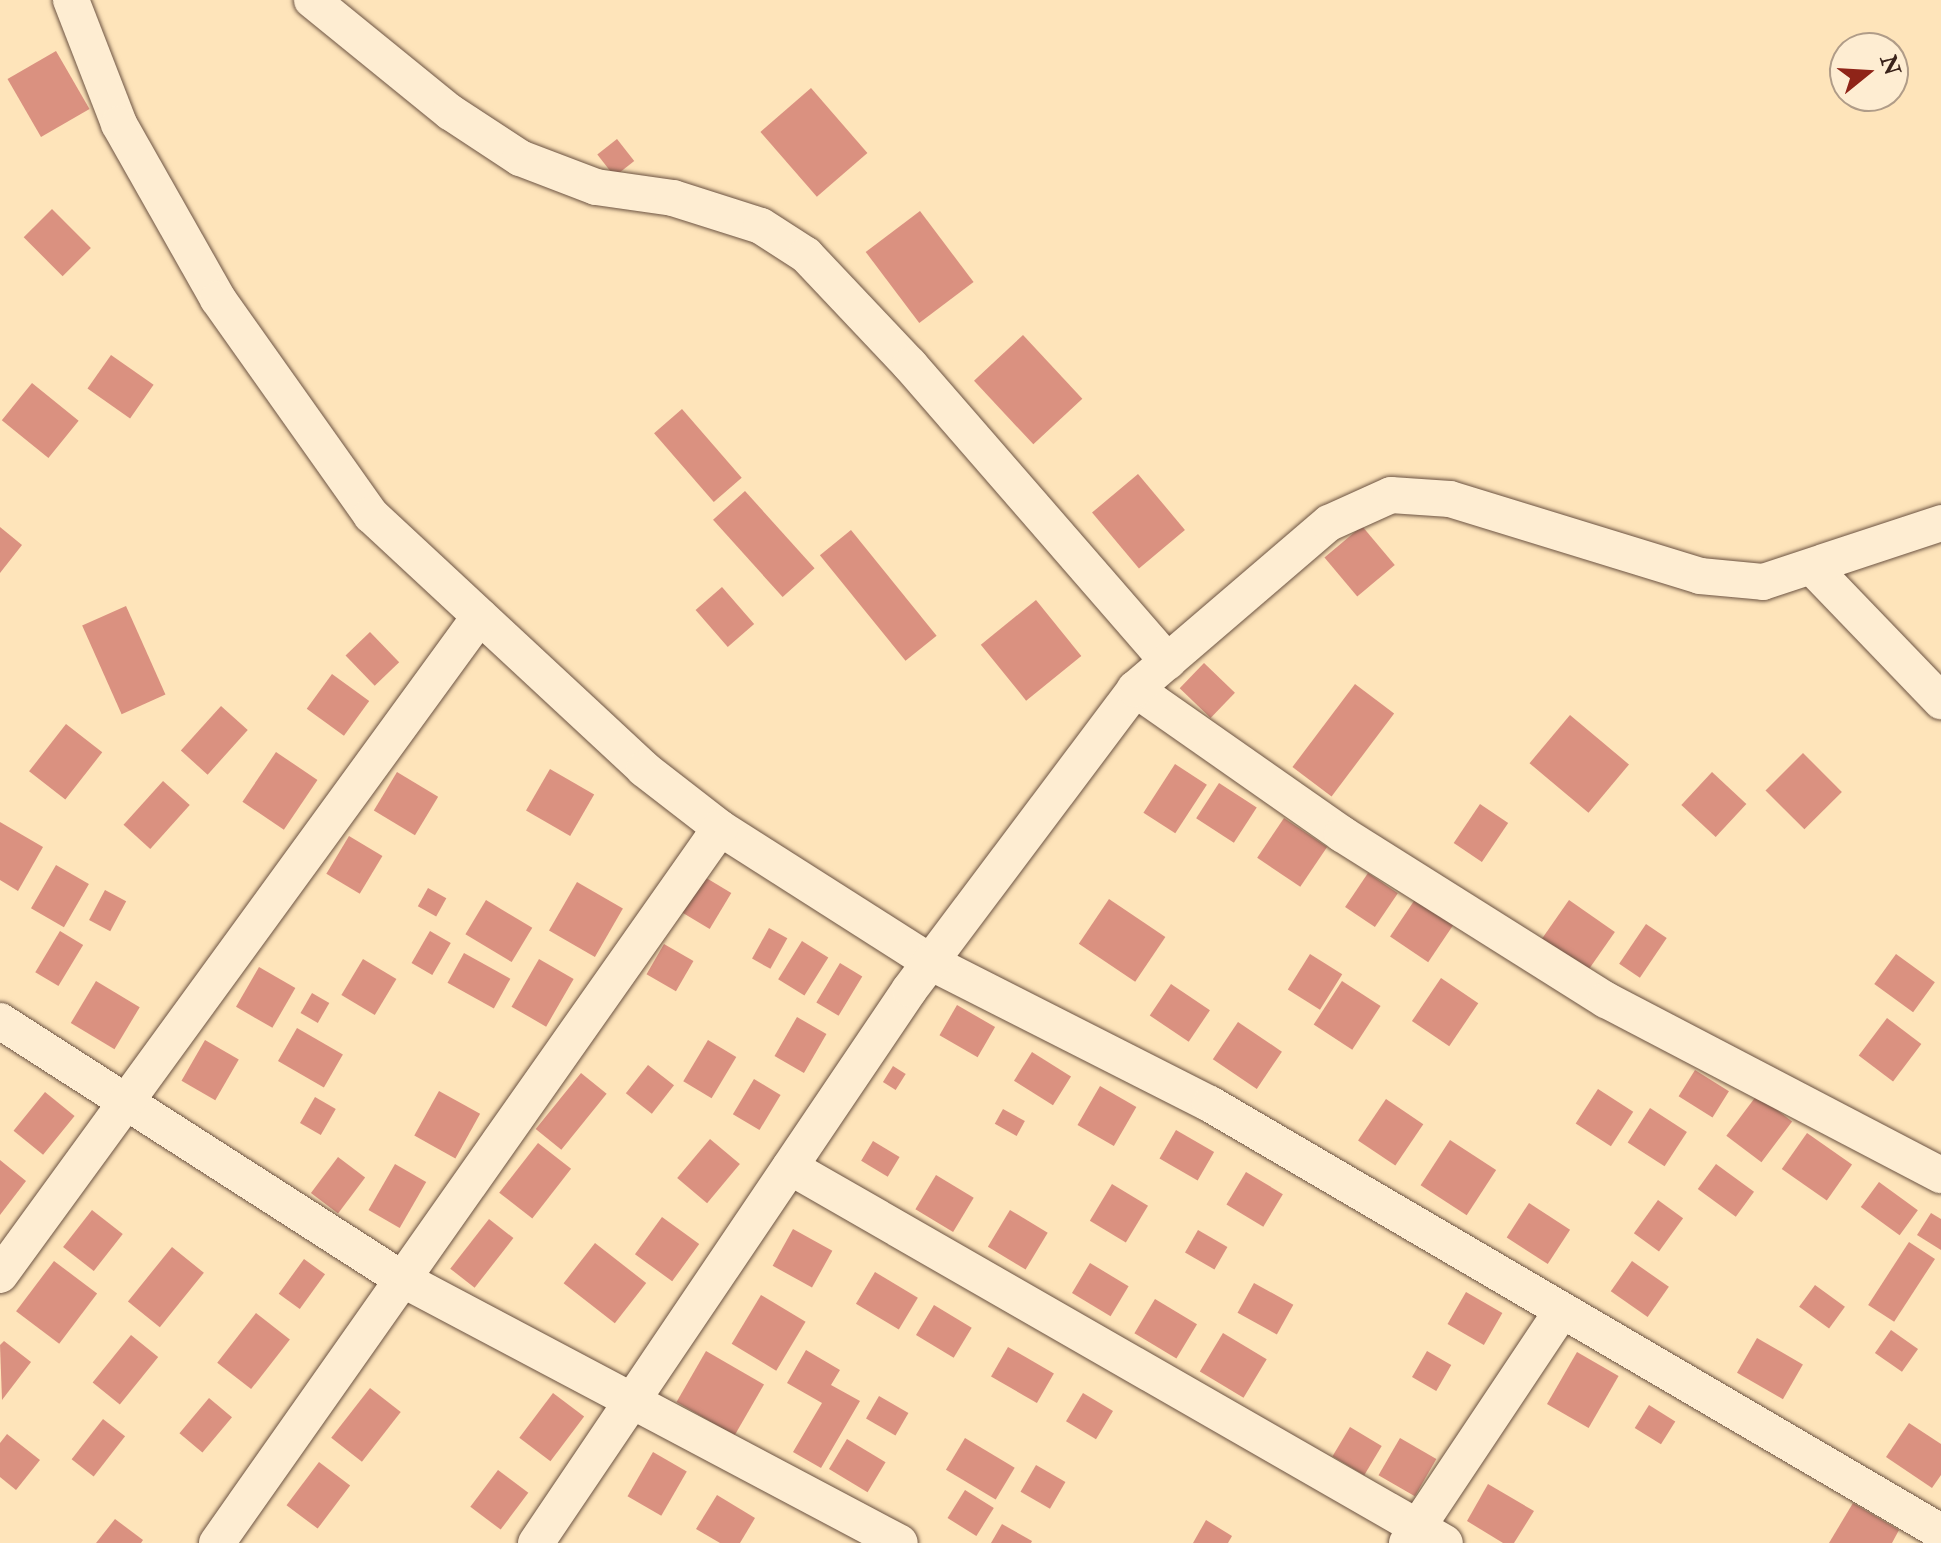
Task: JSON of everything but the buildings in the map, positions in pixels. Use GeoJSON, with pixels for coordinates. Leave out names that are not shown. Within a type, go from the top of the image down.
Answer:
{"type":"FeatureCollection","features":[{"type":"Feature","properties":{"kind":"street"},"geometry":{"type":"LineString","coordinates":[[71,0],[119,124],[218,299],[371,515],[644,769],[720,828],[930,962],[1210,1104],[1941,1532]]}},
{"type":"Feature","properties":{"kind":"street"},"geometry":{"type":"LineString","coordinates":[[312,0],[450,112],[520,158],[596,187],[673,198],[761,226],[806,255],[910,365],[1168,662]]}},
{"type":"Feature","properties":{"kind":"street"},"geometry":{"type":"LineString","coordinates":[[536,1543],[930,962],[1135,689],[1329,523],[1391,495],[1450,499],[1700,576],[1763,582],[1813,568],[1941,523]]}},
{"type":"Feature","properties":{"kind":"street"},"geometry":{"type":"LineString","coordinates":[[1813,568],[1941,701]]}},
{"type":"Feature","properties":{"kind":"street"},"geometry":{"type":"LineString","coordinates":[[0,1275],[480,616]]}},
{"type":"Feature","properties":{"kind":"street"},"geometry":{"type":"LineString","coordinates":[[1135,689],[1342,834],[1606,1000],[1941,1175]]}},
{"type":"Feature","properties":{"kind":"street"},"geometry":{"type":"LineString","coordinates":[[217,1543],[720,828]]}},
{"type":"Feature","properties":{"kind":"street"},"geometry":{"type":"LineString","coordinates":[[0,1021],[404,1280],[900,1543]]}},
{"type":"Feature","properties":{"kind":"street"},"geometry":{"type":"LineString","coordinates":[[790,1167],[1423,1538],[1562,1311]]}}]}
